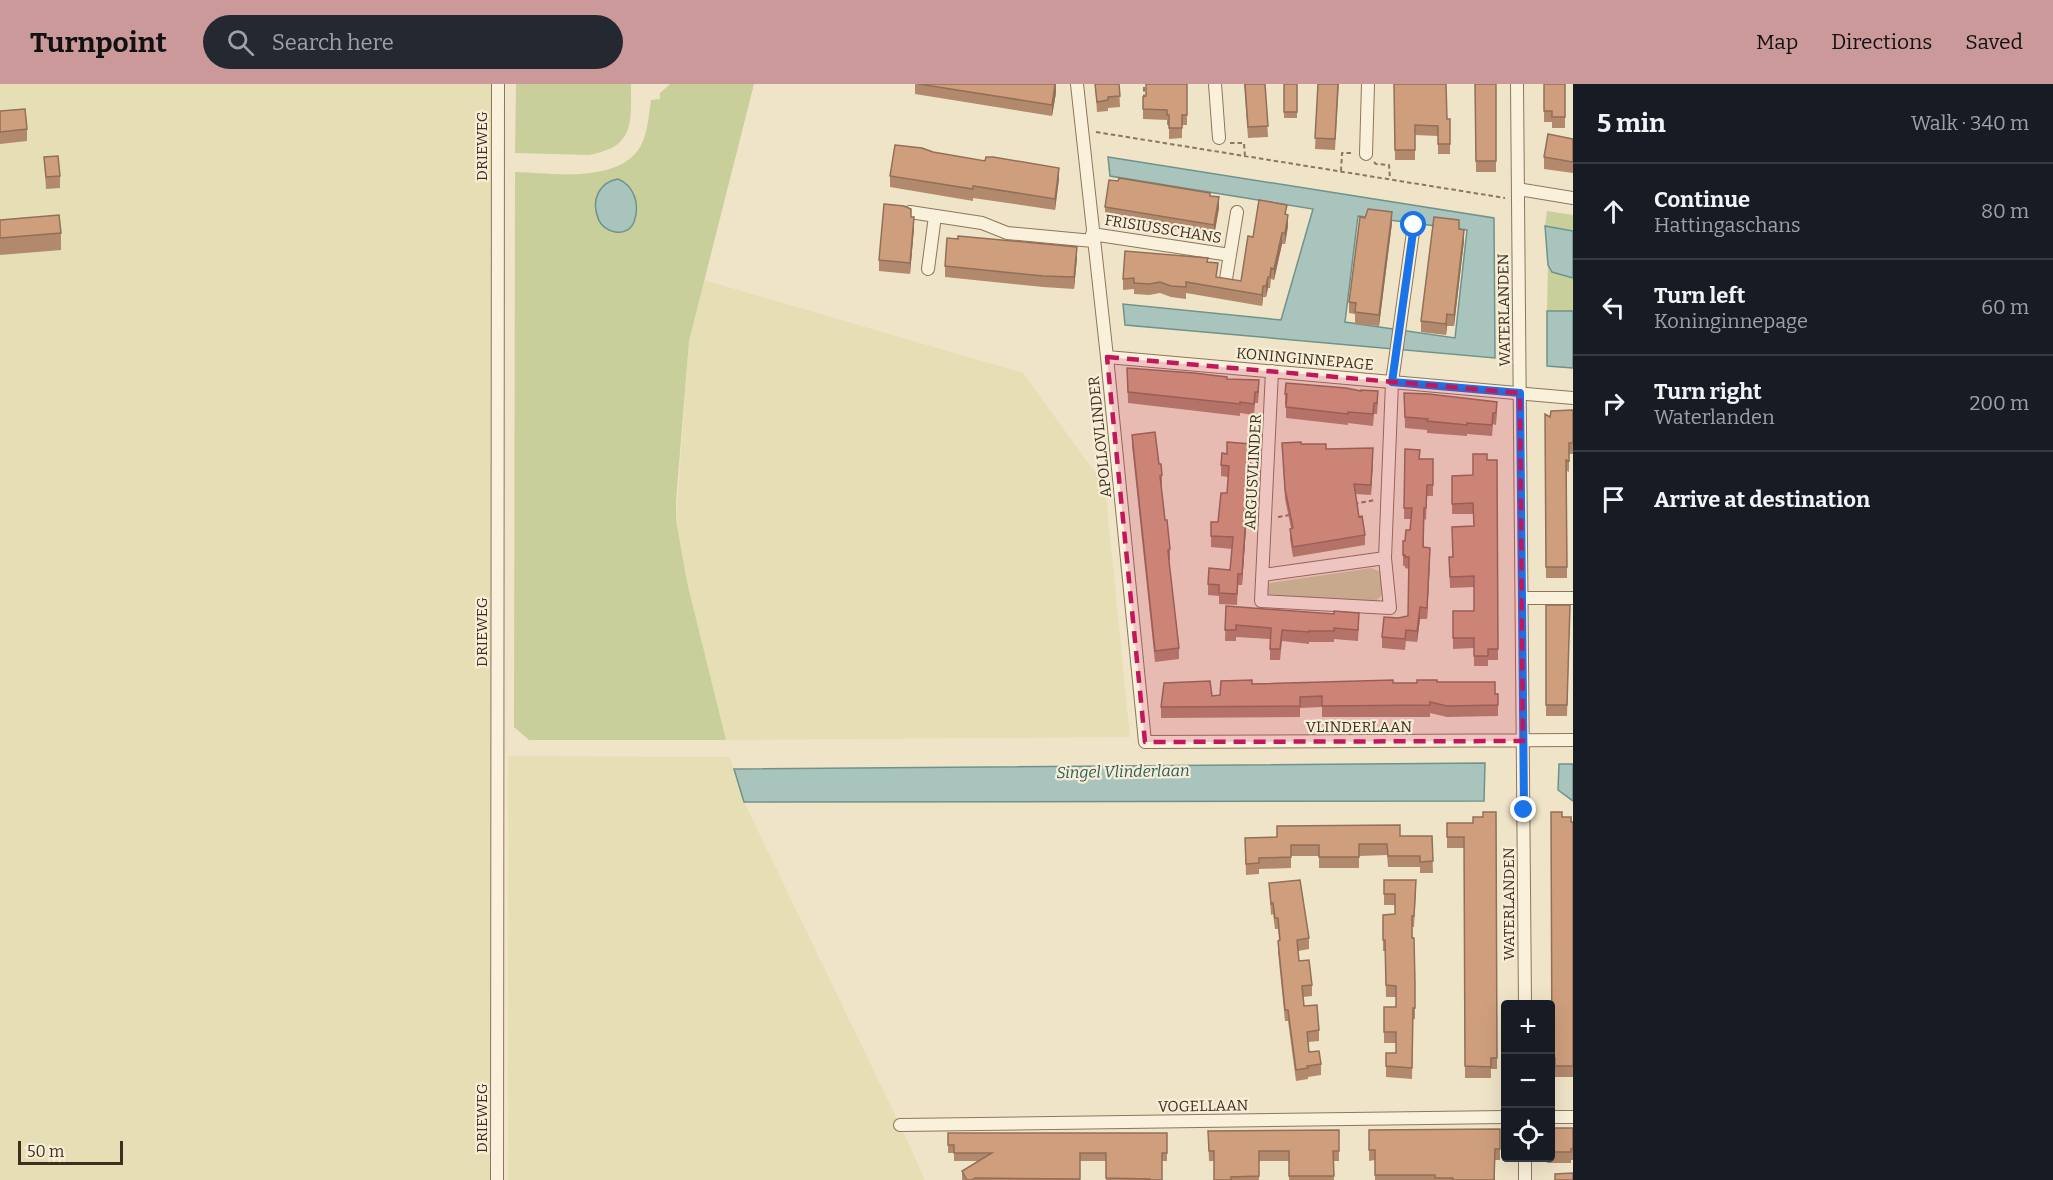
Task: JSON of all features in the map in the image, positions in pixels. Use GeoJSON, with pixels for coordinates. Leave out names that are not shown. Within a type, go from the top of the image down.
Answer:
{"type":"FeatureCollection","features":[{"type":"Feature","properties":{"kind":"street","name":"DRIEWEG"},"geometry":{"type":"LineString","coordinates":[[496,1180],[498,84]]}},
{"type":"Feature","properties":{"kind":"street","name":"APOLLOVLINDER"},"geometry":{"type":"LineString","coordinates":[[1077,84],[1145,742]]}},
{"type":"Feature","properties":{"kind":"street"},"geometry":{"type":"LineString","coordinates":[[1215,84],[1218,138]]}},
{"type":"Feature","properties":{"kind":"street"},"geometry":{"type":"LineString","coordinates":[[1366,154],[1368,84]]}},
{"type":"Feature","properties":{"kind":"street","name":"WATERLANDEN"},"geometry":{"type":"LineString","coordinates":[[1517,84],[1525,1000]]}},
{"type":"Feature","properties":{"kind":"street"},"geometry":{"type":"LineString","coordinates":[[1518,195],[1573,198]]}},
{"type":"Feature","properties":{"kind":"street","name":"FRISIUSSCHANS"},"geometry":{"type":"LineString","coordinates":[[910,212],[982,223],[1007,233],[1093,237],[1230,255]]}},
{"type":"Feature","properties":{"kind":"street","name":"FRISIUSSCHANS"},"geometry":{"type":"LineString","coordinates":[[1226,279],[1237,212]]}},
{"type":"Feature","properties":{"kind":"street"},"geometry":{"type":"LineString","coordinates":[[928,269],[935,216]]}},
{"type":"Feature","properties":{"kind":"street","name":"ARGUSVLINDER"},"geometry":{"type":"LineString","coordinates":[[1272,371],[1261,600],[1390,608],[1385,558],[1392,382],[1414,225]]}},
{"type":"Feature","properties":{"kind":"street","name":"KONINGINNEPAGE"},"geometry":{"type":"LineString","coordinates":[[1107,357],[1573,398]]}},
{"type":"Feature","properties":{"kind":"street"},"geometry":{"type":"LineString","coordinates":[[1263,575],[1385,558]]}},
{"type":"Feature","properties":{"kind":"street"},"geometry":{"type":"LineString","coordinates":[[1522,598],[1573,597]]}},
{"type":"Feature","properties":{"kind":"street","name":"VLINDERLAAN"},"geometry":{"type":"LineString","coordinates":[[1145,742],[1573,740]]}},
{"type":"Feature","properties":{"kind":"street","name":"VOGELLAAN"},"geometry":{"type":"LineString","coordinates":[[900,1125],[1501,1117]]}},
{"type":"Feature","properties":{"kind":"street"},"geometry":{"type":"LineString","coordinates":[[1555,1117],[1573,1117]]}},
{"type":"Feature","properties":{"kind":"street"},"geometry":{"type":"LineString","coordinates":[[1525,1162],[1525,1180]]}},
{"type":"Feature","properties":{"kind":"path"},"geometry":{"type":"LineString","coordinates":[[1144,84],[1144,100]]}},
{"type":"Feature","properties":{"kind":"path"},"geometry":{"type":"LineString","coordinates":[[1082,130],[1245,157],[1518,195]]}},
{"type":"Feature","properties":{"kind":"path"},"geometry":{"type":"LineString","coordinates":[[1218,138],[1231,143],[1244,143],[1245,157]]}},
{"type":"Feature","properties":{"kind":"path"},"geometry":{"type":"LineString","coordinates":[[1352,504],[1387,498]]}},
{"type":"Feature","properties":{"kind":"path"},"geometry":{"type":"LineString","coordinates":[[1266,519],[1297,513]]}},
{"type":"Feature","properties":{"kind":"highlighted area"},"geometry":{"type":"Polygon","coordinates":[[[1107,357],[1520,393],[1523,741],[1145,742],[1107,357]]]}},
{"type":"Feature","properties":{"kind":"shaded area"},"geometry":{"type":"Polygon","coordinates":[[[0,84],[491,84],[494,1180],[0,1180],[0,84]]]}},
{"type":"Feature","properties":{"kind":"shaded area"},"geometry":{"type":"Polygon","coordinates":[[[704,280],[1023,373],[1105,486],[1130,737],[726,740],[687,582],[676,520],[689,341],[704,280]]]}},
{"type":"Feature","properties":{"kind":"shaded area"},"geometry":{"type":"Polygon","coordinates":[[[508,756],[730,757],[744,802],[925,1180],[508,1180],[508,756]]]}},
{"type":"Feature","properties":{"kind":"green space"},"geometry":{"type":"Polygon","coordinates":[[[516,84],[631,84],[631,110],[627,131],[623,139],[615,146],[589,155],[515,153],[516,84]]]}},
{"type":"Feature","properties":{"kind":"green space"},"geometry":{"type":"Polygon","coordinates":[[[670,84],[754,84],[689,341],[676,501],[676,520],[687,582],[726,740],[529,740],[514,727],[515,172],[586,173],[621,165],[634,155],[643,141],[651,100],[660,99],[660,93],[670,84]],[[611,180],[600,188],[601,223],[608,230],[618,233],[632,225],[636,207],[632,189],[611,180]]]}},
{"type":"Feature","properties":{"kind":"green space"},"geometry":{"type":"Polygon","coordinates":[[[1547,211],[1573,215],[1573,231],[1545,226],[1547,211]]]}},
{"type":"Feature","properties":{"kind":"green space"},"geometry":{"type":"Polygon","coordinates":[[[1548,265],[1552,272],[1573,278],[1573,311],[1547,311],[1548,265]]]}},
{"type":"Feature","properties":{"kind":"green space"},"geometry":{"type":"Polygon","coordinates":[[[1371,568],[1381,572],[1384,593],[1376,601],[1267,594],[1267,584],[1270,583],[1371,568]]]}},
{"type":"Feature","properties":{"kind":"water"},"geometry":{"type":"Polygon","coordinates":[[[1108,157],[1494,218],[1495,358],[1125,325],[1123,304],[1281,320],[1313,209],[1110,176],[1108,157]],[[1358,216],[1345,322],[1455,338],[1467,230],[1358,216]]]}},
{"type":"Feature","properties":{"kind":"water"},"geometry":{"type":"Polygon","coordinates":[[[618,179],[629,186],[635,197],[636,216],[631,227],[626,231],[615,232],[605,227],[598,218],[596,199],[601,188],[618,179]]]}},
{"type":"Feature","properties":{"kind":"water"},"geometry":{"type":"Polygon","coordinates":[[[1545,226],[1573,231],[1573,278],[1552,272],[1548,265],[1545,226]]]}},
{"type":"Feature","properties":{"kind":"water"},"geometry":{"type":"Polygon","coordinates":[[[1547,311],[1573,311],[1573,368],[1547,366],[1547,311]]]}},
{"type":"Feature","properties":{"kind":"water","name":"Singel Vlinderlaan"},"geometry":{"type":"Polygon","coordinates":[[[1485,763],[1484,801],[744,802],[734,769],[1485,763]]]}},
{"type":"Feature","properties":{"kind":"water"},"geometry":{"type":"Polygon","coordinates":[[[1559,764],[1573,764],[1573,801],[1558,790],[1559,764]]]}},
{"type":"Feature","properties":{"kind":"building"},"geometry":{"type":"Polygon","coordinates":[[[919,84],[1055,84],[1052,105],[919,84]]]}},
{"type":"Feature","properties":{"kind":"building"},"geometry":{"type":"Polygon","coordinates":[[[1095,84],[1119,84],[1120,96],[1108,97],[1108,100],[1097,102],[1095,84]]]}},
{"type":"Feature","properties":{"kind":"building"},"geometry":{"type":"Polygon","coordinates":[[[1146,84],[1187,84],[1187,115],[1182,115],[1182,128],[1169,128],[1167,110],[1143,109],[1146,84]]]}},
{"type":"Feature","properties":{"kind":"building"},"geometry":{"type":"Polygon","coordinates":[[[1245,84],[1265,84],[1268,126],[1248,127],[1245,84]]]}},
{"type":"Feature","properties":{"kind":"building"},"geometry":{"type":"Polygon","coordinates":[[[1284,84],[1297,84],[1297,112],[1284,112],[1284,84]]]}},
{"type":"Feature","properties":{"kind":"building"},"geometry":{"type":"Polygon","coordinates":[[[1318,84],[1338,84],[1335,139],[1315,138],[1318,84]]]}},
{"type":"Feature","properties":{"kind":"building"},"geometry":{"type":"Polygon","coordinates":[[[1394,84],[1446,84],[1450,144],[1438,144],[1438,126],[1415,125],[1415,150],[1395,150],[1394,84]]]}},
{"type":"Feature","properties":{"kind":"building"},"geometry":{"type":"Polygon","coordinates":[[[1475,84],[1496,84],[1496,161],[1476,161],[1475,84]]]}},
{"type":"Feature","properties":{"kind":"building"},"geometry":{"type":"Polygon","coordinates":[[[1544,84],[1565,84],[1565,117],[1552,117],[1552,111],[1544,111],[1544,84]]]}},
{"type":"Feature","properties":{"kind":"building"},"geometry":{"type":"Polygon","coordinates":[[[25,109],[27,129],[0,132],[0,111],[25,109]]]}},
{"type":"Feature","properties":{"kind":"building"},"geometry":{"type":"Polygon","coordinates":[[[1548,134],[1573,139],[1573,162],[1544,157],[1548,134]]]}},
{"type":"Feature","properties":{"kind":"building"},"geometry":{"type":"Polygon","coordinates":[[[895,145],[985,161],[986,157],[993,157],[1059,168],[1055,199],[890,176],[895,145]]]}},
{"type":"Feature","properties":{"kind":"building"},"geometry":{"type":"Polygon","coordinates":[[[58,156],[60,176],[46,177],[44,157],[58,156]]]}},
{"type":"Feature","properties":{"kind":"building"},"geometry":{"type":"Polygon","coordinates":[[[1119,178],[1210,193],[1210,196],[1219,197],[1214,225],[1105,207],[1109,180],[1118,181],[1119,178]]]}},
{"type":"Feature","properties":{"kind":"building"},"geometry":{"type":"Polygon","coordinates":[[[1259,200],[1287,205],[1285,214],[1288,215],[1274,269],[1271,268],[1266,286],[1263,286],[1262,295],[1186,282],[1186,287],[1171,286],[1160,282],[1134,283],[1134,278],[1123,279],[1125,251],[1208,258],[1207,262],[1218,263],[1216,277],[1241,281],[1248,236],[1253,237],[1259,200]]]}},
{"type":"Feature","properties":{"kind":"building"},"geometry":{"type":"Polygon","coordinates":[[[884,204],[911,209],[911,217],[914,217],[910,263],[879,260],[884,204]]]}},
{"type":"Feature","properties":{"kind":"building"},"geometry":{"type":"Polygon","coordinates":[[[1368,209],[1392,212],[1379,315],[1355,312],[1356,303],[1349,302],[1360,217],[1365,218],[1368,209]]]}},
{"type":"Feature","properties":{"kind":"building"},"geometry":{"type":"Polygon","coordinates":[[[59,215],[61,233],[0,238],[0,220],[59,215]]]}},
{"type":"Feature","properties":{"kind":"building"},"geometry":{"type":"Polygon","coordinates":[[[1434,217],[1459,220],[1459,229],[1464,230],[1454,315],[1447,314],[1446,324],[1421,321],[1434,217]]]}},
{"type":"Feature","properties":{"kind":"building"},"geometry":{"type":"Polygon","coordinates":[[[958,236],[1077,247],[1074,277],[945,266],[947,238],[958,239],[958,236]]]}},
{"type":"Feature","properties":{"kind":"building"},"geometry":{"type":"Polygon","coordinates":[[[1127,368],[1194,373],[1227,377],[1227,379],[1259,380],[1258,392],[1255,392],[1254,404],[1240,402],[1240,404],[1128,392],[1127,368]]]}},
{"type":"Feature","properties":{"kind":"building"},"geometry":{"type":"Polygon","coordinates":[[[1286,383],[1378,391],[1377,403],[1374,403],[1373,414],[1348,412],[1348,414],[1286,407],[1286,383]]]}},
{"type":"Feature","properties":{"kind":"building"},"geometry":{"type":"Polygon","coordinates":[[[1404,393],[1497,402],[1496,413],[1493,413],[1492,425],[1467,423],[1467,425],[1405,417],[1404,393]]]}},
{"type":"Feature","properties":{"kind":"building"},"geometry":{"type":"Polygon","coordinates":[[[1573,410],[1573,443],[1569,443],[1569,461],[1566,460],[1567,567],[1546,567],[1545,414],[1550,417],[1551,411],[1573,410]]]}},
{"type":"Feature","properties":{"kind":"building"},"geometry":{"type":"Polygon","coordinates":[[[1155,432],[1159,464],[1161,464],[1162,475],[1160,476],[1165,520],[1167,520],[1169,561],[1179,648],[1155,651],[1132,435],[1155,432]]]}},
{"type":"Feature","properties":{"kind":"building"},"geometry":{"type":"Polygon","coordinates":[[[1227,442],[1251,444],[1242,574],[1238,574],[1237,594],[1219,593],[1219,585],[1208,584],[1209,568],[1230,570],[1233,537],[1211,536],[1211,522],[1218,522],[1221,493],[1227,493],[1229,466],[1221,465],[1222,453],[1227,454],[1227,442]]]}},
{"type":"Feature","properties":{"kind":"building"},"geometry":{"type":"Polygon","coordinates":[[[1301,442],[1301,444],[1326,444],[1326,449],[1373,448],[1371,485],[1354,484],[1359,517],[1362,516],[1365,535],[1293,547],[1290,529],[1293,528],[1285,489],[1282,443],[1301,442]]]}},
{"type":"Feature","properties":{"kind":"building"},"geometry":{"type":"Polygon","coordinates":[[[1405,449],[1420,450],[1419,459],[1433,459],[1433,485],[1427,485],[1426,508],[1424,508],[1423,547],[1430,548],[1427,608],[1420,607],[1417,631],[1406,630],[1405,639],[1382,637],[1384,617],[1408,616],[1409,557],[1403,555],[1403,541],[1405,541],[1406,530],[1410,530],[1412,508],[1404,508],[1405,449]]]}},
{"type":"Feature","properties":{"kind":"building"},"geometry":{"type":"Polygon","coordinates":[[[1473,454],[1487,454],[1487,460],[1497,460],[1498,649],[1488,649],[1488,656],[1474,656],[1474,638],[1453,638],[1453,611],[1474,611],[1474,576],[1450,577],[1449,557],[1453,557],[1452,527],[1474,526],[1473,503],[1452,504],[1452,476],[1473,475],[1473,454]]]}},
{"type":"Feature","properties":{"kind":"building"},"geometry":{"type":"Polygon","coordinates":[[[1546,605],[1570,605],[1567,705],[1546,705],[1546,605]]]}},
{"type":"Feature","properties":{"kind":"building"},"geometry":{"type":"Polygon","coordinates":[[[1226,606],[1334,614],[1334,611],[1359,613],[1358,630],[1334,628],[1334,631],[1309,632],[1282,630],[1280,649],[1270,649],[1271,628],[1236,625],[1236,630],[1225,630],[1226,606]]]}},
{"type":"Feature","properties":{"kind":"building"},"geometry":{"type":"Polygon","coordinates":[[[1252,680],[1252,684],[1393,680],[1393,683],[1417,683],[1417,680],[1495,682],[1498,705],[1447,706],[1430,702],[1430,705],[1322,706],[1322,696],[1300,697],[1300,706],[1161,707],[1164,683],[1210,681],[1212,696],[1220,695],[1221,681],[1252,680]]]}},
{"type":"Feature","properties":{"kind":"building"},"geometry":{"type":"Polygon","coordinates":[[[1483,812],[1496,812],[1497,1058],[1491,1058],[1491,1067],[1465,1066],[1464,837],[1447,837],[1447,823],[1473,823],[1473,817],[1483,817],[1483,812]]]}},
{"type":"Feature","properties":{"kind":"building"},"geometry":{"type":"Polygon","coordinates":[[[1551,812],[1562,812],[1562,817],[1571,817],[1571,822],[1573,822],[1573,1066],[1555,1066],[1555,1000],[1552,1000],[1551,812]]]}},
{"type":"Feature","properties":{"kind":"building"},"geometry":{"type":"Polygon","coordinates":[[[1400,825],[1400,836],[1432,836],[1433,861],[1420,862],[1420,856],[1388,856],[1387,844],[1359,844],[1359,857],[1319,857],[1319,845],[1291,845],[1291,857],[1259,858],[1259,863],[1246,864],[1245,838],[1277,837],[1277,826],[1400,825]]]}},
{"type":"Feature","properties":{"kind":"building"},"geometry":{"type":"Polygon","coordinates":[[[1300,880],[1309,938],[1297,940],[1299,961],[1309,960],[1312,985],[1302,986],[1304,1006],[1317,1005],[1319,1030],[1307,1032],[1309,1052],[1319,1051],[1321,1064],[1296,1070],[1288,1010],[1285,1010],[1278,918],[1275,918],[1273,903],[1271,904],[1269,883],[1300,880]]]}},
{"type":"Feature","properties":{"kind":"building"},"geometry":{"type":"Polygon","coordinates":[[[1384,880],[1416,880],[1414,916],[1412,916],[1415,1008],[1413,1008],[1412,1068],[1386,1066],[1386,1053],[1396,1053],[1396,1032],[1384,1032],[1384,1007],[1396,1007],[1396,986],[1386,985],[1383,915],[1395,914],[1395,894],[1384,894],[1384,880]]]}},
{"type":"Feature","properties":{"kind":"building"},"geometry":{"type":"Polygon","coordinates":[[[1555,1128],[1573,1128],[1571,1152],[1555,1152],[1555,1128]]]}},
{"type":"Feature","properties":{"kind":"building"},"geometry":{"type":"Polygon","coordinates":[[[1500,1129],[1500,1149],[1495,1149],[1494,1180],[1453,1180],[1453,1178],[1435,1178],[1435,1175],[1375,1175],[1375,1150],[1369,1150],[1369,1130],[1500,1129]]]}},
{"type":"Feature","properties":{"kind":"building"},"geometry":{"type":"Polygon","coordinates":[[[1339,1130],[1339,1151],[1333,1151],[1334,1176],[1289,1176],[1289,1151],[1259,1151],[1259,1176],[1214,1180],[1214,1151],[1209,1151],[1208,1131],[1339,1130]]]}},
{"type":"Feature","properties":{"kind":"building"},"geometry":{"type":"Polygon","coordinates":[[[948,1133],[1167,1133],[1167,1153],[1162,1153],[1162,1180],[1106,1178],[1106,1153],[1080,1153],[1080,1179],[975,1178],[967,1180],[962,1171],[992,1153],[954,1153],[954,1145],[948,1145],[948,1133]]]}},
{"type":"Feature","properties":{"kind":"building"},"geometry":{"type":"Polygon","coordinates":[[[1573,1173],[1573,1180],[1555,1180],[1555,1174],[1573,1173]]]}},
{"type":"Feature","properties":{"kind":"route"},"geometry":{"type":"LineString","coordinates":[[1414,225],[1392,382],[1520,393],[1524,810]]}}]}
